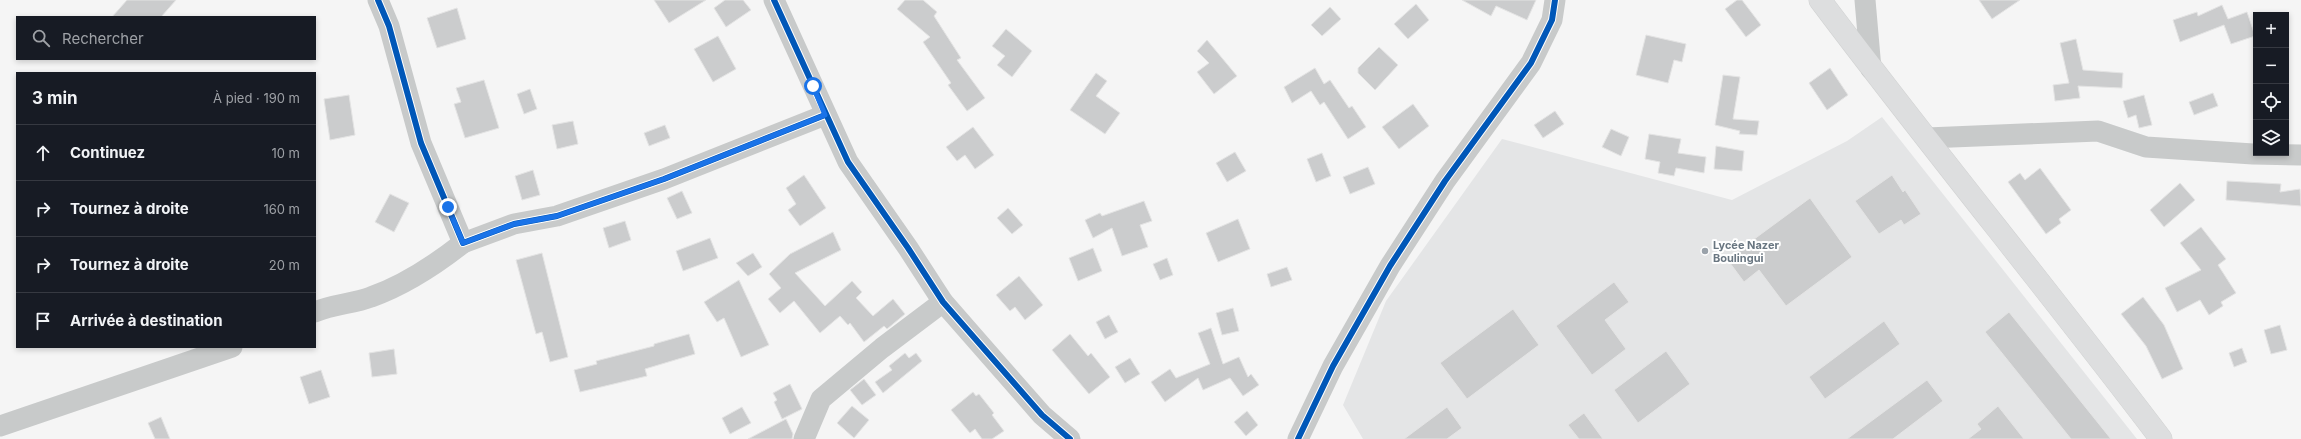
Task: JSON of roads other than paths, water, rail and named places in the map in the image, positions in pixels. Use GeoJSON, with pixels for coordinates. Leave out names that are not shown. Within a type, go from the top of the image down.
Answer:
{"type":"FeatureCollection","features":[{"type":"Feature","properties":{"kind":"highway"},"geometry":{"type":"LineString","coordinates":[[1820,0],[1871,69],[2080,333],[2161,439]]}},
{"type":"Feature","properties":{"kind":"street"},"geometry":{"type":"LineString","coordinates":[[378,0],[389,26],[421,143],[463,243]]}},
{"type":"Feature","properties":{"kind":"street"},"geometry":{"type":"LineString","coordinates":[[774,0],[825,115],[848,162],[908,248],[942,302],[1042,415],[1070,439]]}},
{"type":"Feature","properties":{"kind":"street"},"geometry":{"type":"LineString","coordinates":[[1298,439],[1333,366],[1390,266],[1445,181],[1531,62],[1552,20],[1555,0]]}},
{"type":"Feature","properties":{"kind":"street"},"geometry":{"type":"LineString","coordinates":[[1865,0],[1871,69]]}},
{"type":"Feature","properties":{"kind":"street"},"geometry":{"type":"LineString","coordinates":[[316,312],[371,297],[431,268],[463,243],[514,224],[557,216],[657,182],[825,115]]}},
{"type":"Feature","properties":{"kind":"street"},"geometry":{"type":"LineString","coordinates":[[1927,138],[2098,131],[2146,147],[2253,154],[2301,155]]}},
{"type":"Feature","properties":{"kind":"street"},"geometry":{"type":"LineString","coordinates":[[804,439],[821,399],[882,348],[942,302]]}},
{"type":"Feature","properties":{"kind":"street"},"geometry":{"type":"LineString","coordinates":[[0,426],[229,348]]}},
{"type":"Feature","properties":{"kind":"place","name":"Lycée Nazer Boulingui"},"geometry":{"type":"Point","coordinates":[1705,251]}}]}
